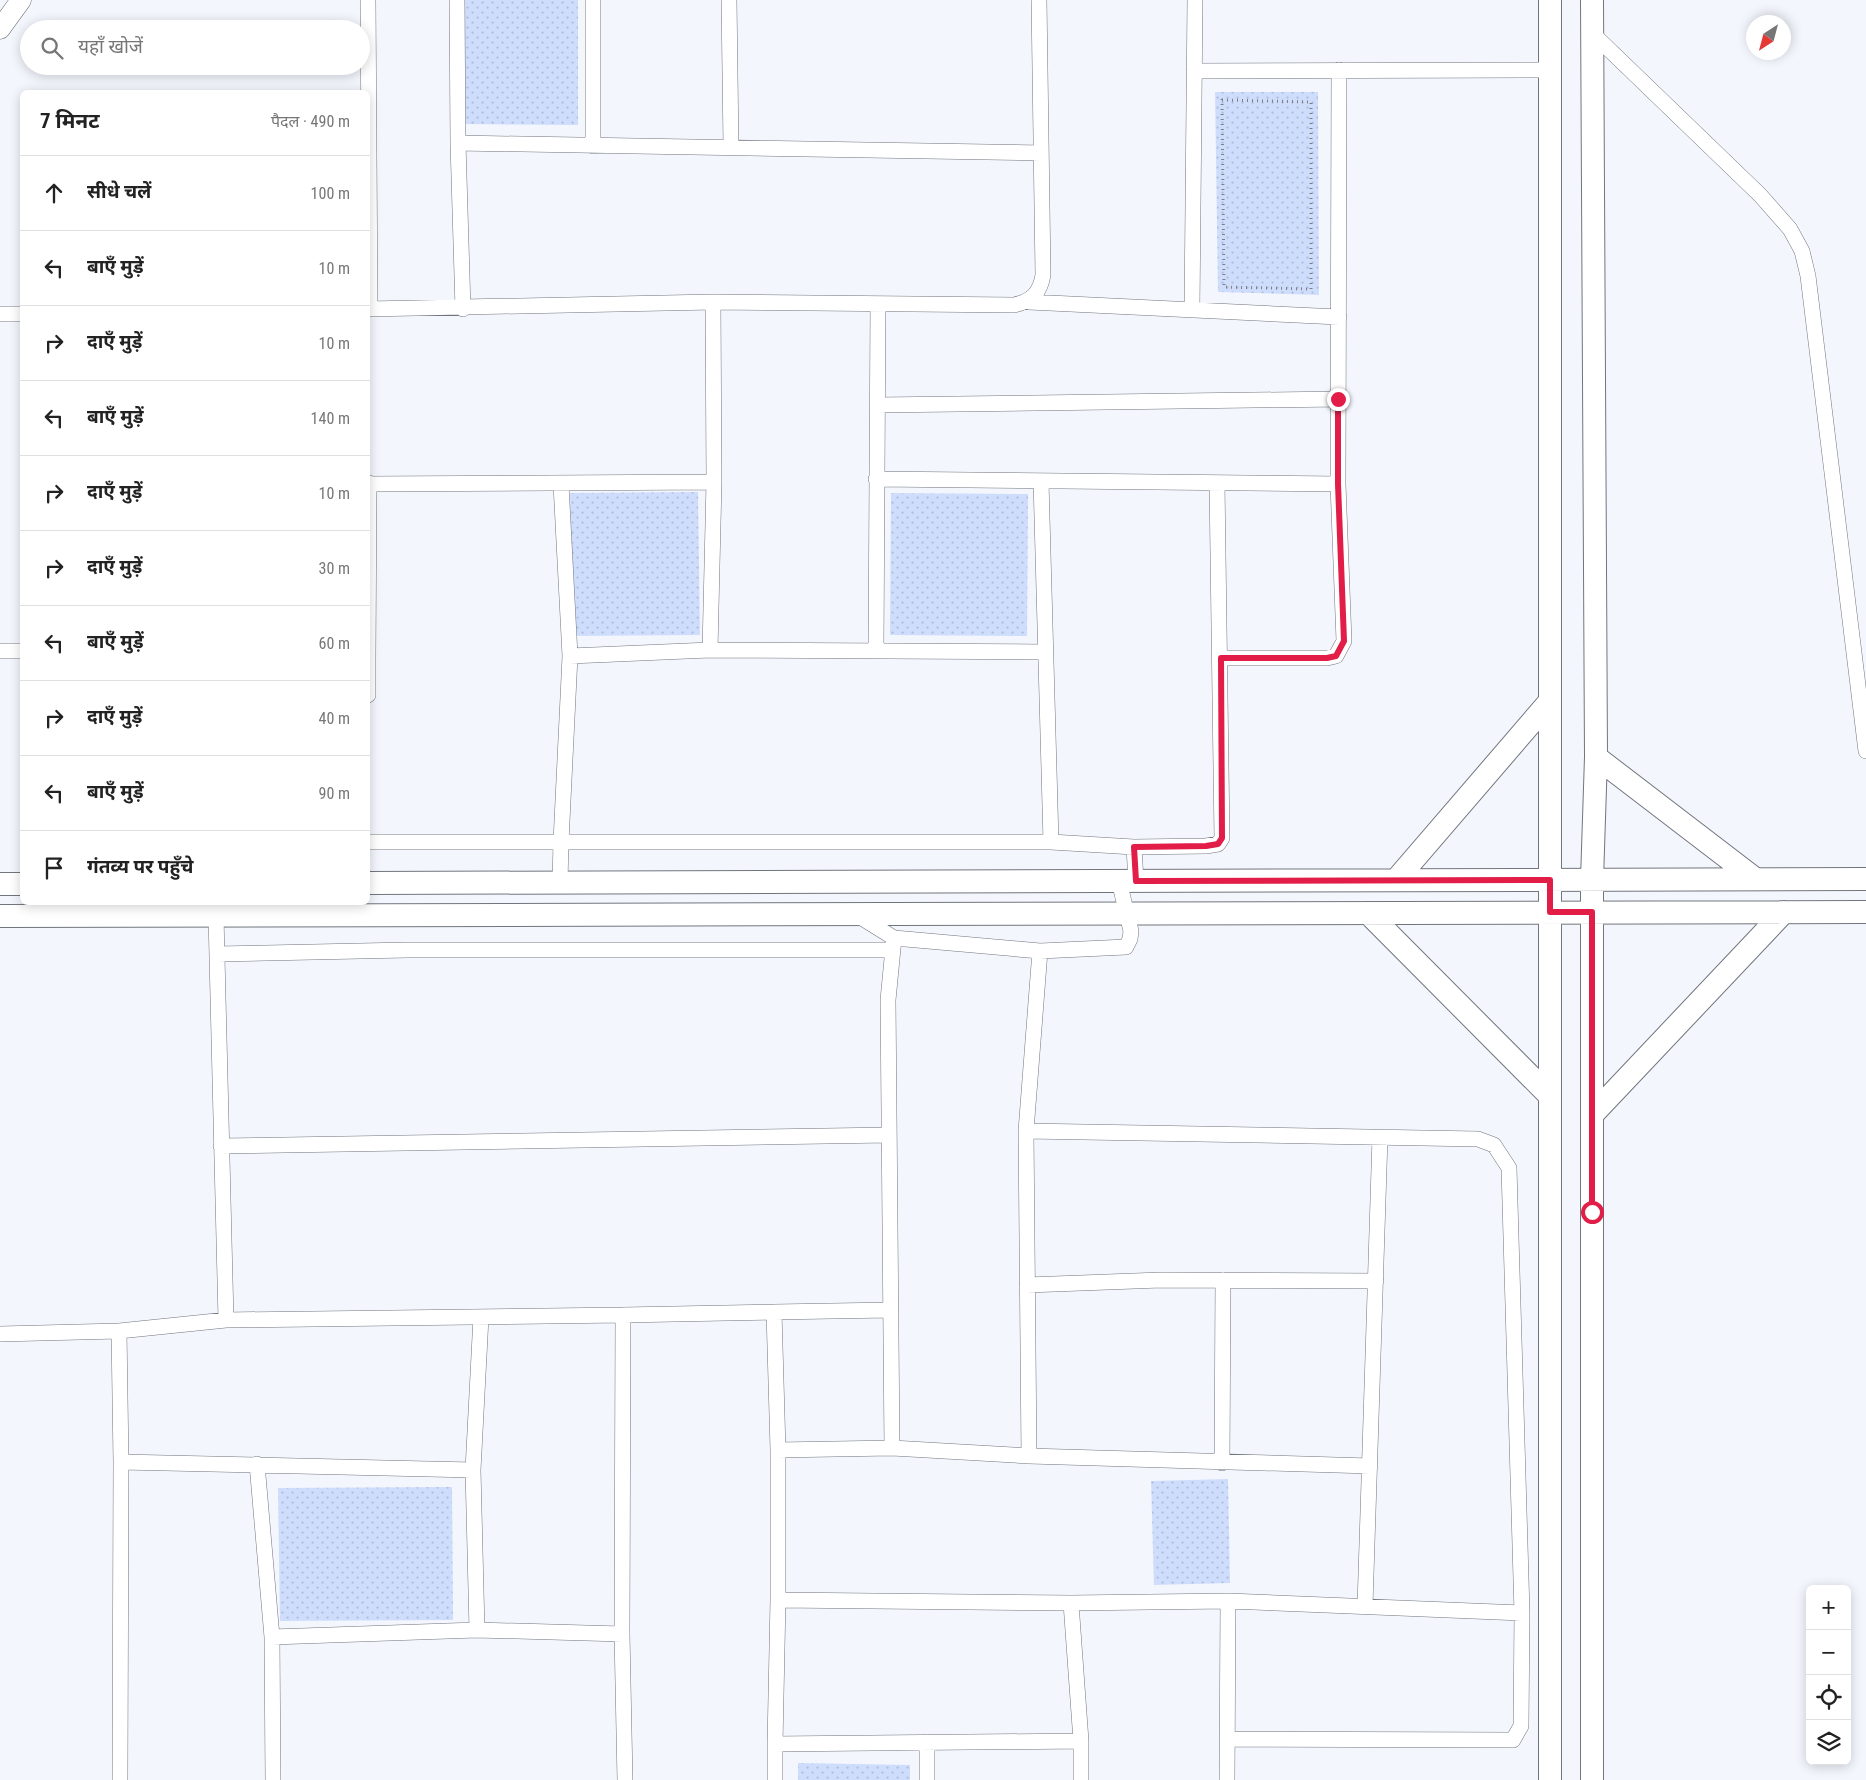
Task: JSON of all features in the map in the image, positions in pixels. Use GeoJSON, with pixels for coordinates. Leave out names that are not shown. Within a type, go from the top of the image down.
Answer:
{"type":"FeatureCollection","features":[{"type":"Feature","properties":{"kind":"main road"},"geometry":{"type":"LineString","coordinates":[[1550,0],[1550,1780]]}},
{"type":"Feature","properties":{"kind":"main road"},"geometry":{"type":"LineString","coordinates":[[1592,0],[1596,757],[1592,880],[1592,1780]]}},
{"type":"Feature","properties":{"kind":"main road"},"geometry":{"type":"LineString","coordinates":[[1396,880],[1550,700]]}},
{"type":"Feature","properties":{"kind":"main road"},"geometry":{"type":"LineString","coordinates":[[1596,757],[1754,878]]}},
{"type":"Feature","properties":{"kind":"main road"},"geometry":{"type":"LineString","coordinates":[[370,883],[1866,879]]}},
{"type":"Feature","properties":{"kind":"main road"},"geometry":{"type":"LineString","coordinates":[[0,884],[20,884]]}},
{"type":"Feature","properties":{"kind":"main road"},"geometry":{"type":"LineString","coordinates":[[1368,912],[1550,1096]]}},
{"type":"Feature","properties":{"kind":"main road"},"geometry":{"type":"LineString","coordinates":[[1592,1115],[1784,912]]}},
{"type":"Feature","properties":{"kind":"main road"},"geometry":{"type":"LineString","coordinates":[[0,916],[1866,912]]}},
{"type":"Feature","properties":{"kind":"street"},"geometry":{"type":"LineString","coordinates":[[0,29],[21,0]]}},
{"type":"Feature","properties":{"kind":"street"},"geometry":{"type":"LineString","coordinates":[[368,0],[368,20]]}},
{"type":"Feature","properties":{"kind":"street"},"geometry":{"type":"LineString","coordinates":[[457,0],[458,143],[463,309]]}},
{"type":"Feature","properties":{"kind":"street"},"geometry":{"type":"LineString","coordinates":[[593,0],[593,146]]}},
{"type":"Feature","properties":{"kind":"street"},"geometry":{"type":"LineString","coordinates":[[729,0],[731,146]]}},
{"type":"Feature","properties":{"kind":"street"},"geometry":{"type":"LineString","coordinates":[[1029,302],[1040,289],[1043,275],[1039,0]]}},
{"type":"Feature","properties":{"kind":"street"},"geometry":{"type":"LineString","coordinates":[[1192,309],[1195,0]]}},
{"type":"Feature","properties":{"kind":"street"},"geometry":{"type":"LineString","coordinates":[[1592,33],[1760,195],[1790,229],[1802,251],[1808,276],[1866,750]]}},
{"type":"Feature","properties":{"kind":"street"},"geometry":{"type":"LineString","coordinates":[[1221,658],[1327,658],[1336,656],[1342,649],[1344,641],[1338,484],[1339,70]]}},
{"type":"Feature","properties":{"kind":"street"},"geometry":{"type":"LineString","coordinates":[[1194,71],[1550,70]]}},
{"type":"Feature","properties":{"kind":"street"},"geometry":{"type":"LineString","coordinates":[[368,75],[368,90]]}},
{"type":"Feature","properties":{"kind":"street"},"geometry":{"type":"LineString","coordinates":[[458,143],[593,146],[731,146],[1041,153]]}},
{"type":"Feature","properties":{"kind":"street"},"geometry":{"type":"LineString","coordinates":[[370,309],[463,309],[713,302],[1014,305],[1029,302],[1339,317]]}},
{"type":"Feature","properties":{"kind":"street"},"geometry":{"type":"LineString","coordinates":[[710,650],[714,482],[713,302]]}},
{"type":"Feature","properties":{"kind":"street"},"geometry":{"type":"LineString","coordinates":[[876,650],[878,304]]}},
{"type":"Feature","properties":{"kind":"street"},"geometry":{"type":"LineString","coordinates":[[0,314],[20,314]]}},
{"type":"Feature","properties":{"kind":"street"},"geometry":{"type":"LineString","coordinates":[[877,405],[1338,399]]}},
{"type":"Feature","properties":{"kind":"street"},"geometry":{"type":"LineString","coordinates":[[876,479],[1338,484]]}},
{"type":"Feature","properties":{"kind":"street"},"geometry":{"type":"LineString","coordinates":[[1040,481],[1051,842]]}},
{"type":"Feature","properties":{"kind":"street"},"geometry":{"type":"LineString","coordinates":[[370,484],[714,482]]}},
{"type":"Feature","properties":{"kind":"street"},"geometry":{"type":"LineString","coordinates":[[370,842],[1051,842],[1134,847],[1206,846],[1218,844],[1222,838],[1221,658],[1217,482]]}},
{"type":"Feature","properties":{"kind":"street"},"geometry":{"type":"LineString","coordinates":[[560,882],[570,656],[561,484]]}},
{"type":"Feature","properties":{"kind":"street"},"geometry":{"type":"LineString","coordinates":[[570,656],[710,650],[1045,652]]}},
{"type":"Feature","properties":{"kind":"street"},"geometry":{"type":"LineString","coordinates":[[0,651],[20,651]]}},
{"type":"Feature","properties":{"kind":"street"},"geometry":{"type":"LineString","coordinates":[[217,954],[894,944],[1040,951],[1126,947],[1130,940],[1127,915],[1128,881],[1134,847]]}},
{"type":"Feature","properties":{"kind":"street"},"geometry":{"type":"LineString","coordinates":[[857,915],[894,944]]}},
{"type":"Feature","properties":{"kind":"street"},"geometry":{"type":"LineString","coordinates":[[216,916],[226,1320]]}},
{"type":"Feature","properties":{"kind":"street"},"geometry":{"type":"LineString","coordinates":[[892,1448],[888,1000],[894,944]]}},
{"type":"Feature","properties":{"kind":"street"},"geometry":{"type":"LineString","coordinates":[[1029,1456],[1026,1131],[1040,951]]}},
{"type":"Feature","properties":{"kind":"street"},"geometry":{"type":"LineString","coordinates":[[1026,1131],[1478,1139],[1494,1145],[1503,1156],[1509,1168],[1522,1613],[1521,1726],[1513,1740],[1227,1739]]}},
{"type":"Feature","properties":{"kind":"street"},"geometry":{"type":"LineString","coordinates":[[221,1146],[889,1135]]}},
{"type":"Feature","properties":{"kind":"street"},"geometry":{"type":"LineString","coordinates":[[1365,1606],[1380,1137]]}},
{"type":"Feature","properties":{"kind":"street"},"geometry":{"type":"LineString","coordinates":[[1027,1285],[1161,1280],[1376,1281]]}},
{"type":"Feature","properties":{"kind":"street"},"geometry":{"type":"LineString","coordinates":[[1222,1463],[1223,1280]]}},
{"type":"Feature","properties":{"kind":"street"},"geometry":{"type":"LineString","coordinates":[[0,1334],[118,1331],[226,1320],[890,1310]]}},
{"type":"Feature","properties":{"kind":"street"},"geometry":{"type":"LineString","coordinates":[[774,1312],[778,1450],[775,1780]]}},
{"type":"Feature","properties":{"kind":"street"},"geometry":{"type":"LineString","coordinates":[[623,1315],[622,1634],[625,1780]]}},
{"type":"Feature","properties":{"kind":"street"},"geometry":{"type":"LineString","coordinates":[[477,1630],[473,1470],[481,1317]]}},
{"type":"Feature","properties":{"kind":"street"},"geometry":{"type":"LineString","coordinates":[[118,1331],[121,1462],[120,1780]]}},
{"type":"Feature","properties":{"kind":"street"},"geometry":{"type":"LineString","coordinates":[[778,1450],[892,1448],[1029,1456],[1370,1466]]}},
{"type":"Feature","properties":{"kind":"street"},"geometry":{"type":"LineString","coordinates":[[121,1462],[473,1470]]}},
{"type":"Feature","properties":{"kind":"street"},"geometry":{"type":"LineString","coordinates":[[257,1464],[272,1637],[274,1780]]}},
{"type":"Feature","properties":{"kind":"street"},"geometry":{"type":"LineString","coordinates":[[778,1600],[1070,1603],[1228,1602],[1522,1613]]}},
{"type":"Feature","properties":{"kind":"street"},"geometry":{"type":"LineString","coordinates":[[1227,1780],[1228,1602]]}},
{"type":"Feature","properties":{"kind":"street"},"geometry":{"type":"LineString","coordinates":[[1070,1603],[1081,1741],[1080,1780]]}},
{"type":"Feature","properties":{"kind":"street"},"geometry":{"type":"LineString","coordinates":[[272,1637],[477,1630],[622,1634]]}},
{"type":"Feature","properties":{"kind":"street"},"geometry":{"type":"LineString","coordinates":[[775,1744],[1081,1741]]}},
{"type":"Feature","properties":{"kind":"street"},"geometry":{"type":"LineString","coordinates":[[927,1742],[927,1780]]}},
{"type":"Feature","properties":{"kind":"path"},"geometry":{"type":"LineString","coordinates":[[1222,100],[1311,102],[1311,289],[1224,287],[1222,100]]}},
{"type":"Feature","properties":{"kind":"shaded area"},"geometry":{"type":"Polygon","coordinates":[[[465,0],[578,0],[578,125],[465,124],[465,0]]]}},
{"type":"Feature","properties":{"kind":"shaded area"},"geometry":{"type":"Polygon","coordinates":[[[1215,92],[1318,92],[1319,295],[1218,292],[1215,92]]]}},
{"type":"Feature","properties":{"kind":"shaded area"},"geometry":{"type":"Polygon","coordinates":[[[698,492],[700,635],[572,636],[570,493],[698,492]]]}},
{"type":"Feature","properties":{"kind":"shaded area"},"geometry":{"type":"Polygon","coordinates":[[[891,493],[1028,494],[1027,636],[890,635],[891,493]]]}},
{"type":"Feature","properties":{"kind":"shaded area"},"geometry":{"type":"Polygon","coordinates":[[[1228,1479],[1230,1583],[1154,1585],[1151,1481],[1228,1479]]]}},
{"type":"Feature","properties":{"kind":"shaded area"},"geometry":{"type":"Polygon","coordinates":[[[452,1487],[453,1620],[280,1621],[278,1488],[452,1487]]]}},
{"type":"Feature","properties":{"kind":"shaded area"},"geometry":{"type":"Polygon","coordinates":[[[798,1763],[910,1765],[910,1780],[798,1780],[798,1763]]]}},
{"type":"Feature","properties":{"kind":"route"},"geometry":{"type":"LineString","coordinates":[[1338,399],[1338,484],[1344,641],[1342,649],[1336,656],[1327,658],[1221,658],[1222,838],[1218,844],[1206,846],[1134,847],[1136,881],[1550,880],[1550,912],[1592,912],[1592,1212]]}}]}
